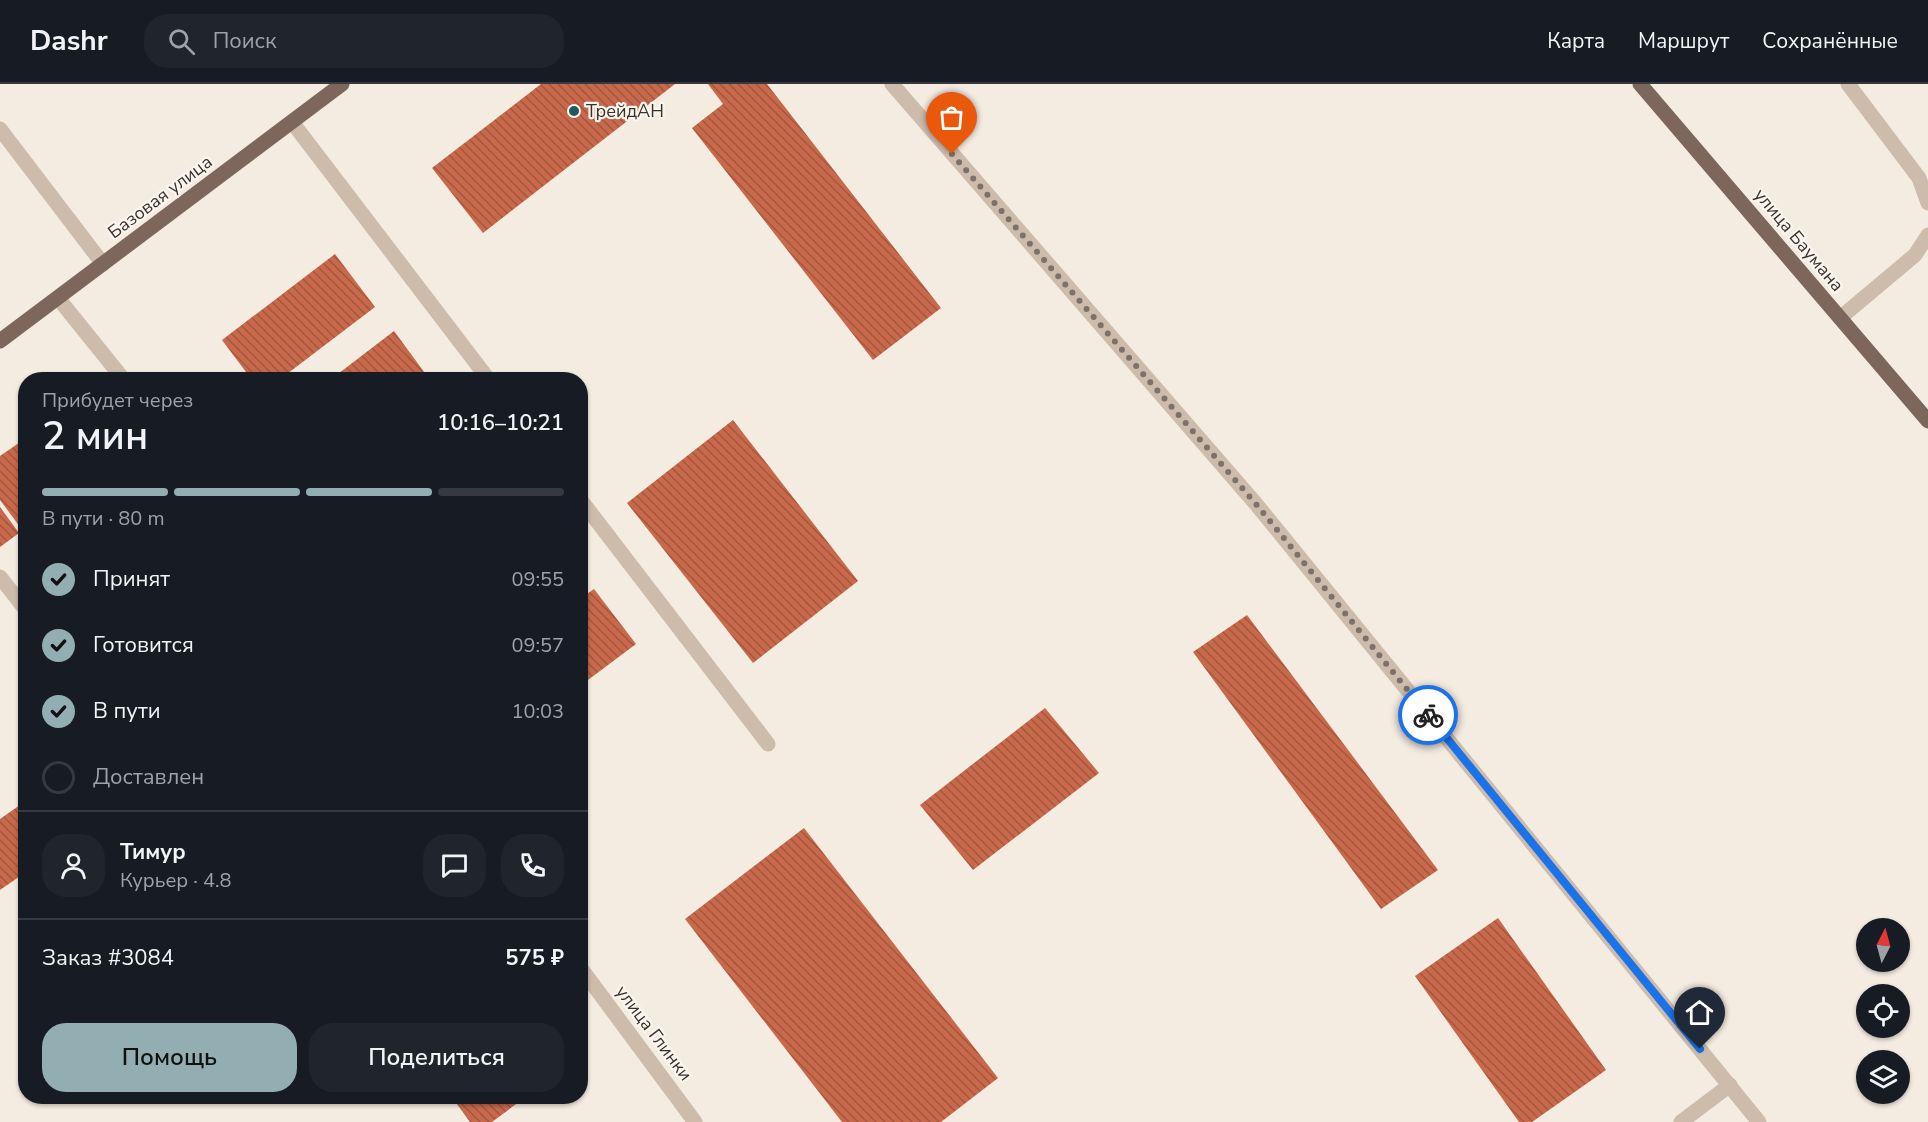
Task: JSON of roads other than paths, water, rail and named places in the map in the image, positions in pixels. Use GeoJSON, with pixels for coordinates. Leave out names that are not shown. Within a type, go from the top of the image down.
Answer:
{"type":"FeatureCollection","features":[{"type":"Feature","properties":{"kind":"main road","name":"Базовая улица"},"geometry":{"type":"LineString","coordinates":[[0,341],[342,84]]}},
{"type":"Feature","properties":{"kind":"main road","name":"улица Баумана"},"geometry":{"type":"LineString","coordinates":[[1640,84],[1928,421]]}},
{"type":"Feature","properties":{"kind":"street"},"geometry":{"type":"LineString","coordinates":[[892,84],[1256,504],[1759,1122]]}},
{"type":"Feature","properties":{"kind":"street"},"geometry":{"type":"LineString","coordinates":[[1848,84],[1919,178],[1928,203]]}},
{"type":"Feature","properties":{"kind":"street"},"geometry":{"type":"LineString","coordinates":[[292,122],[483,372]]}},
{"type":"Feature","properties":{"kind":"street"},"geometry":{"type":"LineString","coordinates":[[0,129],[104,264]]}},
{"type":"Feature","properties":{"kind":"street"},"geometry":{"type":"LineString","coordinates":[[1840,318],[1915,255],[1928,235]]}},
{"type":"Feature","properties":{"kind":"street"},"geometry":{"type":"LineString","coordinates":[[58,298],[118,372]]}},
{"type":"Feature","properties":{"kind":"street"},"geometry":{"type":"LineString","coordinates":[[588,509],[768,744]]}},
{"type":"Feature","properties":{"kind":"street"},"geometry":{"type":"LineString","coordinates":[[0,577],[18,600]]}},
{"type":"Feature","properties":{"kind":"street","name":"улица Глинки"},"geometry":{"type":"LineString","coordinates":[[588,978],[696,1122]]}},
{"type":"Feature","properties":{"kind":"street"},"geometry":{"type":"LineString","coordinates":[[1681,1122],[1730,1085]]}},
{"type":"Feature","properties":{"kind":"place","name":"ТрейдАН"},"geometry":{"type":"Point","coordinates":[574,111]}}]}
